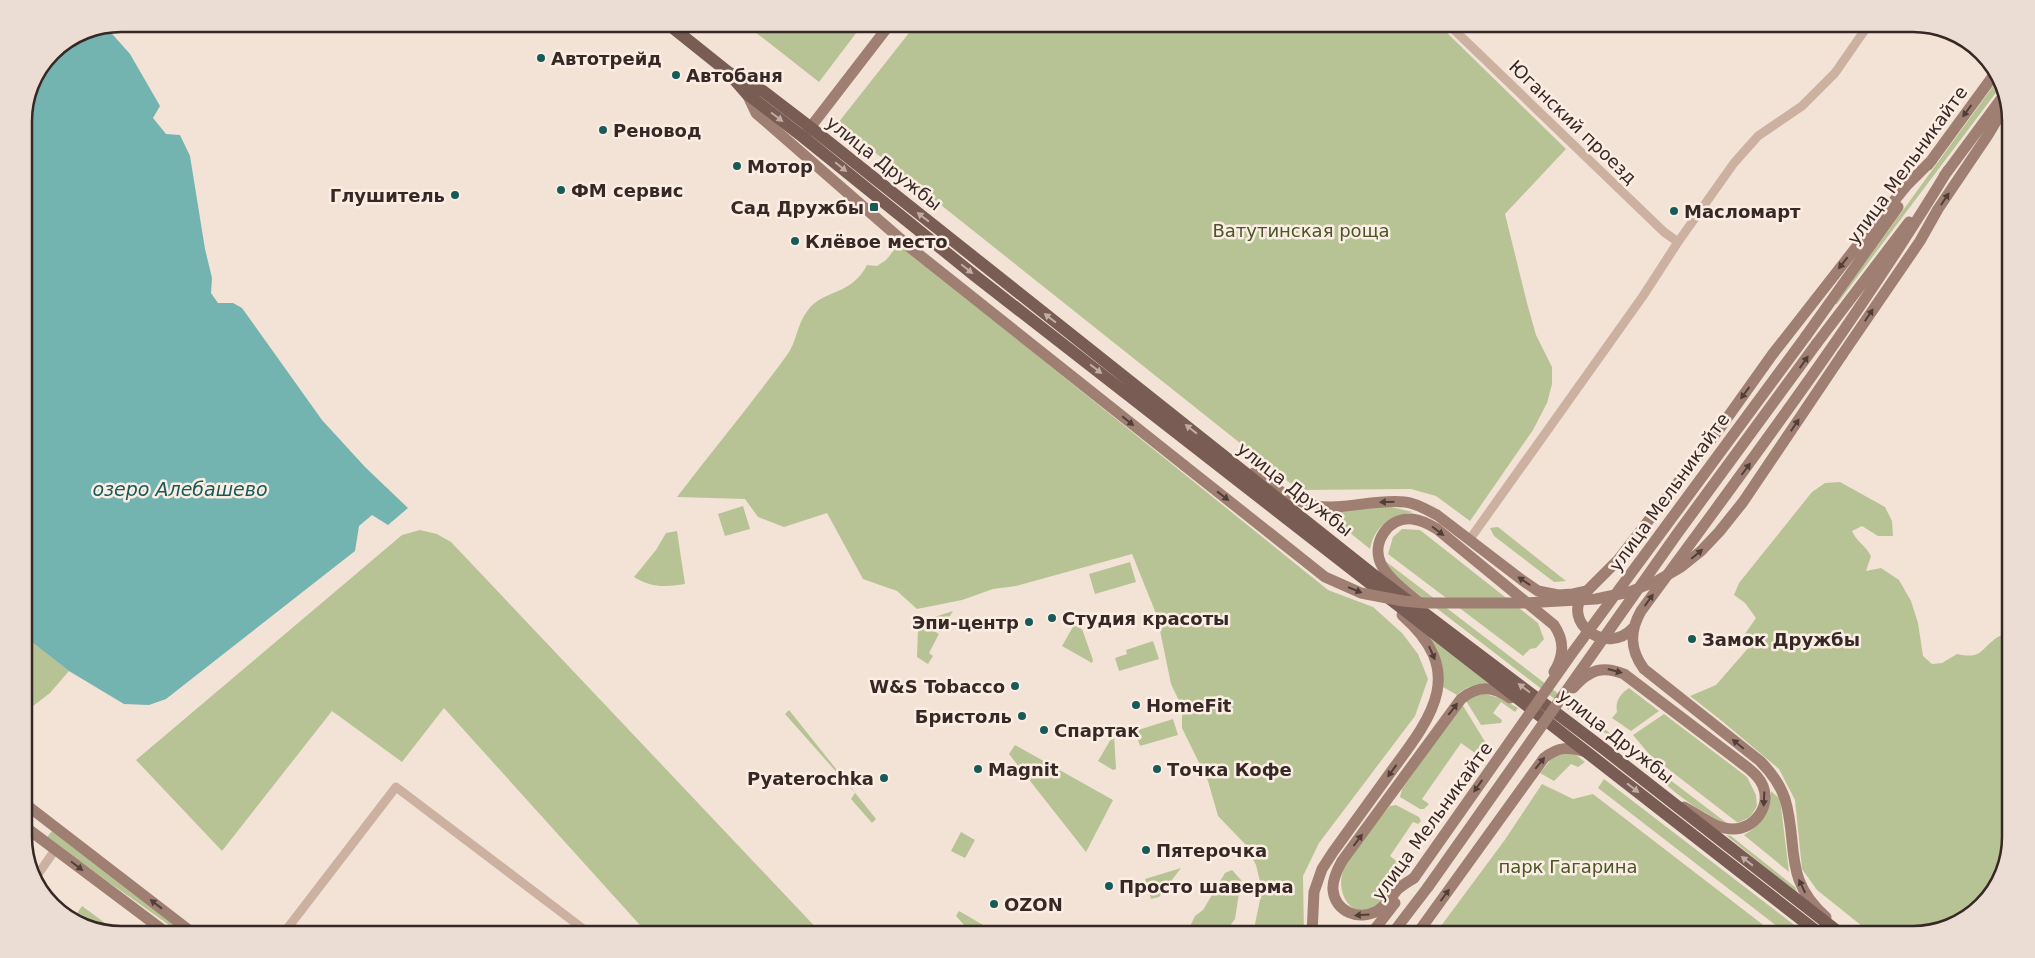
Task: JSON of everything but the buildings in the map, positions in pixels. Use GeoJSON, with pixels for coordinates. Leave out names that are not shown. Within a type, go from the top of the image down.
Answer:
{"type":"FeatureCollection","features":[{"type":"Feature","properties":{"kind":"main road","name":"улица Дружбы"},"geometry":{"type":"LineString","coordinates":[[678,32],[728,72],[763,91],[806,132],[982,281],[1538,712],[1810,926]]}},
{"type":"Feature","properties":{"kind":"main road"},"geometry":{"type":"LineString","coordinates":[[794,148],[884,32]]}},
{"type":"Feature","properties":{"kind":"main road","name":"улица Дружбы"},"geometry":{"type":"LineString","coordinates":[[728,72],[747,94],[806,132],[1230,460],[1370,572],[1665,796],[1831,926]]}},
{"type":"Feature","properties":{"kind":"main road","name":"улица Мельникайте"},"geometry":{"type":"LineString","coordinates":[[1377,926],[1414,878],[1546,690],[1806,336],[1991,79]]}},
{"type":"Feature","properties":{"kind":"main road"},"geometry":{"type":"LineString","coordinates":[[747,94],[756,113],[912,249],[1326,577],[1361,592],[1403,602],[1425,603],[1522,603],[1596,599],[1629,592],[1657,581],[1681,567],[1701,551],[1743,502],[1920,241],[1938,209],[2002,112]]}},
{"type":"Feature","properties":{"kind":"main road","name":"улица Мельникайте"},"geometry":{"type":"LineString","coordinates":[[1398,926],[1610,632],[1677,534],[1817,343],[2000,100]]}},
{"type":"Feature","properties":{"kind":"main road"},"geometry":{"type":"LineString","coordinates":[[1932,160],[1907,185],[1772,354],[1720,428],[1618,560],[1579,600],[1577,607],[1580,619],[1591,633],[1614,640],[1622,638],[1633,628],[1641,611],[1755,457],[1903,244],[1948,170]]}},
{"type":"Feature","properties":{"kind":"main road"},"geometry":{"type":"LineString","coordinates":[[1230,460],[1250,470],[1289,497],[1302,502],[1330,507],[1388,501],[1407,502],[1437,515],[1538,591],[1558,595],[1587,591]]}},
{"type":"Feature","properties":{"kind":"main road"},"geometry":{"type":"LineString","coordinates":[[1438,622],[1385,570],[1381,563],[1378,549],[1382,535],[1387,527],[1394,523],[1410,519],[1418,520],[1436,529],[1545,617],[1560,634],[1562,642],[1560,663],[1551,676],[1546,690]]}},
{"type":"Feature","properties":{"kind":"main road"},"geometry":{"type":"LineString","coordinates":[[1312,926],[1314,892],[1322,869],[1421,732],[1436,701],[1438,688],[1436,662],[1426,640],[1365,578]]}},
{"type":"Feature","properties":{"kind":"main road"},"geometry":{"type":"LineString","coordinates":[[1633,628],[1633,649],[1644,669],[1760,761],[1776,779],[1786,800],[1795,868],[1800,882],[1818,910],[1837,926]]}},
{"type":"Feature","properties":{"kind":"main road"},"geometry":{"type":"LineString","coordinates":[[1560,699],[1581,678],[1594,671],[1613,669],[1624,674],[1758,777],[1765,794],[1764,804],[1759,816],[1749,825],[1731,829],[1716,825],[1665,796]]}},
{"type":"Feature","properties":{"kind":"main road"},"geometry":{"type":"LineString","coordinates":[[1414,878],[1399,889],[1378,911],[1361,916],[1344,911],[1333,892],[1333,882],[1342,861],[1461,699],[1478,689],[1492,688],[1524,707],[1538,712]]}},
{"type":"Feature","properties":{"kind":"main road"},"geometry":{"type":"LineString","coordinates":[[1423,926],[1544,758],[1564,747],[1587,752]]}},
{"type":"Feature","properties":{"kind":"main road"},"geometry":{"type":"LineString","coordinates":[[33,810],[184,926]]}},
{"type":"Feature","properties":{"kind":"main road"},"geometry":{"type":"LineString","coordinates":[[33,833],[157,926]]}},
{"type":"Feature","properties":{"kind":"street","name":"Юганский проезд"},"geometry":{"type":"LineString","coordinates":[[1456,32],[1664,232],[1678,242]]}},
{"type":"Feature","properties":{"kind":"street"},"geometry":{"type":"LineString","coordinates":[[1470,539],[1643,296],[1678,242],[1734,163],[1758,136],[1802,106],[1835,72],[1863,32]]}},
{"type":"Feature","properties":{"kind":"street"},"geometry":{"type":"LineString","coordinates":[[289,926],[396,787],[579,926]]}},
{"type":"Feature","properties":{"kind":"street"},"geometry":{"type":"LineString","coordinates":[[40,871],[55,850]]}},
{"type":"Feature","properties":{"kind":"green space"},"geometry":{"type":"Polygon","coordinates":[[[755,32],[857,32],[819,82],[755,32]]]}},
{"type":"Feature","properties":{"kind":"green space","name":"Ватутинская роща"},"geometry":{"type":"Polygon","coordinates":[[[910,32],[1446,32],[1566,149],[1505,214],[1536,335],[1552,367],[1552,384],[1547,403],[1533,430],[1470,521],[1436,496],[1411,489],[1299,490],[838,123],[910,32]]]}},
{"type":"Feature","properties":{"kind":"green space"},"geometry":{"type":"Polygon","coordinates":[[[1994,85],[1997,91],[1837,304],[1835,304],[1994,85]]]}},
{"type":"Feature","properties":{"kind":"green space"},"geometry":{"type":"Polygon","coordinates":[[[899,244],[1328,590],[1373,607],[1402,633],[1418,654],[1428,679],[1415,716],[1319,843],[1303,876],[1304,926],[1255,926],[1262,890],[1256,865],[1245,844],[1218,816],[1208,781],[1182,728],[1182,707],[1171,684],[1157,616],[1132,554],[1016,586],[993,589],[962,600],[917,609],[897,591],[863,579],[827,513],[784,527],[758,517],[745,499],[677,497],[787,355],[804,315],[814,303],[853,282],[861,275],[867,265],[877,266],[886,260],[899,244]]]}},
{"type":"Feature","properties":{"kind":"green space"},"geometry":{"type":"Polygon","coordinates":[[[1840,482],[1885,507],[1892,521],[1893,536],[1878,536],[1862,526],[1852,531],[1871,556],[1866,571],[1881,568],[1899,580],[1911,601],[1918,623],[1923,656],[1932,664],[1942,663],[1957,654],[1976,655],[2002,635],[2001,854],[1991,881],[1972,903],[1947,919],[1925,925],[1862,926],[1817,890],[1802,869],[1795,800],[1779,769],[1690,696],[1716,685],[1750,646],[1742,638],[1756,618],[1745,603],[1734,595],[1739,583],[1812,492],[1825,483],[1840,482]]]}},
{"type":"Feature","properties":{"kind":"green space"},"geometry":{"type":"Polygon","coordinates":[[[743,506],[750,529],[725,536],[718,514],[743,506]]]}},
{"type":"Feature","properties":{"kind":"green space"},"geometry":{"type":"Polygon","coordinates":[[[1387,506],[1413,512],[1385,523],[1376,534],[1370,549],[1323,511],[1387,506]]]}},
{"type":"Feature","properties":{"kind":"green space"},"geometry":{"type":"Polygon","coordinates":[[[1498,527],[1566,581],[1554,582],[1494,536],[1490,528],[1498,527]]]}},
{"type":"Feature","properties":{"kind":"green space"},"geometry":{"type":"Polygon","coordinates":[[[1402,529],[1420,530],[1538,623],[1544,639],[1536,648],[1530,649],[1523,656],[1388,554],[1393,537],[1402,529]]]}},
{"type":"Feature","properties":{"kind":"green space"},"geometry":{"type":"Polygon","coordinates":[[[420,530],[437,534],[451,542],[814,926],[641,926],[444,708],[402,762],[332,711],[222,851],[136,760],[402,535],[420,530]]]}},
{"type":"Feature","properties":{"kind":"green space"},"geometry":{"type":"Polygon","coordinates":[[[677,531],[685,584],[659,586],[640,581],[634,577],[656,550],[666,533],[677,531]]]}},
{"type":"Feature","properties":{"kind":"green space"},"geometry":{"type":"Polygon","coordinates":[[[1384,560],[1611,734],[1591,727],[1396,577],[1384,560]]]}},
{"type":"Feature","properties":{"kind":"green space"},"geometry":{"type":"Polygon","coordinates":[[[1130,562],[1136,582],[1095,594],[1089,574],[1130,562]]]}},
{"type":"Feature","properties":{"kind":"green space"},"geometry":{"type":"Polygon","coordinates":[[[953,611],[940,632],[922,621],[953,611]]]}},
{"type":"Feature","properties":{"kind":"green space"},"geometry":{"type":"Polygon","coordinates":[[[921,623],[939,634],[929,653],[933,656],[928,664],[917,657],[918,628],[921,623]]]}},
{"type":"Feature","properties":{"kind":"green space"},"geometry":{"type":"Polygon","coordinates":[[[1074,625],[1082,629],[1093,660],[1092,663],[1062,646],[1074,625]]]}},
{"type":"Feature","properties":{"kind":"green space"},"geometry":{"type":"Polygon","coordinates":[[[1428,635],[1492,684],[1473,685],[1457,695],[1443,687],[1443,673],[1440,660],[1428,635]]]}},
{"type":"Feature","properties":{"kind":"green space"},"geometry":{"type":"Polygon","coordinates":[[[1153,641],[1159,659],[1119,671],[1115,658],[1127,654],[1126,650],[1153,641]]]}},
{"type":"Feature","properties":{"kind":"green space"},"geometry":{"type":"Polygon","coordinates":[[[33,643],[69,671],[50,693],[33,706],[33,643]]]}},
{"type":"Feature","properties":{"kind":"green space"},"geometry":{"type":"Polygon","coordinates":[[[1629,688],[1659,711],[1631,731],[1612,718],[1617,712],[1619,698],[1629,688]]]}},
{"type":"Feature","properties":{"kind":"green space"},"geometry":{"type":"Polygon","coordinates":[[[1485,694],[1500,698],[1518,708],[1515,712],[1501,702],[1493,713],[1502,720],[1501,723],[1481,725],[1466,701],[1477,695],[1485,694]]]}},
{"type":"Feature","properties":{"kind":"green space"},"geometry":{"type":"Polygon","coordinates":[[[1462,704],[1487,745],[1479,756],[1461,743],[1422,799],[1429,804],[1424,809],[1420,809],[1400,797],[1402,789],[1462,704]]]}},
{"type":"Feature","properties":{"kind":"green space"},"geometry":{"type":"Polygon","coordinates":[[[789,710],[876,819],[872,823],[851,799],[855,793],[785,714],[789,710]]]}},
{"type":"Feature","properties":{"kind":"green space"},"geometry":{"type":"Polygon","coordinates":[[[1664,714],[1747,777],[1756,795],[1757,806],[1750,817],[1738,823],[1649,754],[1633,735],[1664,714]]]}},
{"type":"Feature","properties":{"kind":"green space"},"geometry":{"type":"Polygon","coordinates":[[[1173,719],[1178,735],[1140,746],[1135,731],[1173,719]]]}},
{"type":"Feature","properties":{"kind":"green space"},"geometry":{"type":"Polygon","coordinates":[[[1114,734],[1116,769],[1113,770],[1098,761],[1114,734]]]}},
{"type":"Feature","properties":{"kind":"green space"},"geometry":{"type":"Polygon","coordinates":[[[1015,745],[1113,800],[1086,852],[1009,754],[1015,745]]]}},
{"type":"Feature","properties":{"kind":"green space"},"geometry":{"type":"Polygon","coordinates":[[[1567,753],[1576,755],[1585,762],[1578,767],[1571,764],[1554,781],[1540,773],[1553,757],[1567,753]]]}},
{"type":"Feature","properties":{"kind":"green space"},"geometry":{"type":"Polygon","coordinates":[[[1640,757],[1728,824],[1705,813],[1680,796],[1658,777],[1640,757]]]}},
{"type":"Feature","properties":{"kind":"green space"},"geometry":{"type":"Polygon","coordinates":[[[1604,779],[1796,926],[1777,926],[1598,788],[1604,779]]]}},
{"type":"Feature","properties":{"kind":"green space","name":"парк Гагарина"},"geometry":{"type":"Polygon","coordinates":[[[1542,784],[1573,799],[1593,794],[1765,926],[1441,926],[1504,841],[1542,784]]]}},
{"type":"Feature","properties":{"kind":"green space"},"geometry":{"type":"Polygon","coordinates":[[[1771,791],[1780,799],[1789,872],[1744,835],[1760,822],[1768,805],[1771,791]]]}},
{"type":"Feature","properties":{"kind":"green space"},"geometry":{"type":"Polygon","coordinates":[[[1396,805],[1419,817],[1421,821],[1418,824],[1413,822],[1390,856],[1408,870],[1380,904],[1360,911],[1348,904],[1344,898],[1341,883],[1342,875],[1350,858],[1363,839],[1390,806],[1396,805]]]}},
{"type":"Feature","properties":{"kind":"green space"},"geometry":{"type":"Polygon","coordinates":[[[52,831],[177,926],[170,926],[47,837],[52,831]]]}},
{"type":"Feature","properties":{"kind":"green space"},"geometry":{"type":"Polygon","coordinates":[[[961,832],[975,840],[965,858],[951,851],[961,832]]]}},
{"type":"Feature","properties":{"kind":"green space"},"geometry":{"type":"Polygon","coordinates":[[[1726,835],[1731,836],[1795,887],[1798,894],[1726,835]]]}},
{"type":"Feature","properties":{"kind":"green space"},"geometry":{"type":"Polygon","coordinates":[[[1181,868],[1159,897],[1151,899],[1145,879],[1181,868]]]}},
{"type":"Feature","properties":{"kind":"green space"},"geometry":{"type":"Polygon","coordinates":[[[1232,870],[1241,880],[1235,919],[1230,926],[1190,926],[1195,916],[1203,910],[1225,873],[1232,870]]]}},
{"type":"Feature","properties":{"kind":"green space"},"geometry":{"type":"Polygon","coordinates":[[[82,906],[107,925],[93,921],[77,913],[82,906]]]}},
{"type":"Feature","properties":{"kind":"green space"},"geometry":{"type":"Polygon","coordinates":[[[959,911],[985,926],[965,926],[956,916],[959,911]]]}},
{"type":"Feature","properties":{"kind":"water","name":"озеро Алебашево"},"geometry":{"type":"Polygon","coordinates":[[[111,33],[130,54],[160,106],[153,118],[166,134],[180,135],[190,156],[205,249],[212,278],[211,293],[218,303],[233,303],[242,308],[322,420],[365,467],[408,508],[388,525],[372,515],[359,526],[355,551],[166,699],[149,705],[124,704],[69,671],[33,643],[33,110],[44,77],[63,55],[77,44],[111,33]]]}},
{"type":"Feature","properties":{"kind":"place","name":"Автотрейд"},"geometry":{"type":"Point","coordinates":[541,58]}},
{"type":"Feature","properties":{"kind":"place","name":"Автобаня"},"geometry":{"type":"Point","coordinates":[676,75]}},
{"type":"Feature","properties":{"kind":"place","name":"Реновод"},"geometry":{"type":"Point","coordinates":[603,130]}},
{"type":"Feature","properties":{"kind":"place","name":"Мотор"},"geometry":{"type":"Point","coordinates":[737,166]}},
{"type":"Feature","properties":{"kind":"place","name":"ФМ сервис"},"geometry":{"type":"Point","coordinates":[561,190]}},
{"type":"Feature","properties":{"kind":"place","name":"Глушитель"},"geometry":{"type":"Point","coordinates":[455,195]}},
{"type":"Feature","properties":{"kind":"place","name":"Сад Дружбы"},"geometry":{"type":"Point","coordinates":[874,207]}},
{"type":"Feature","properties":{"kind":"place","name":"Масломарт"},"geometry":{"type":"Point","coordinates":[1674,211]}},
{"type":"Feature","properties":{"kind":"place","name":"Клёвое место"},"geometry":{"type":"Point","coordinates":[795,241]}},
{"type":"Feature","properties":{"kind":"place","name":"Студия красоты"},"geometry":{"type":"Point","coordinates":[1052,618]}},
{"type":"Feature","properties":{"kind":"place","name":"Эпи-центр"},"geometry":{"type":"Point","coordinates":[1029,622]}},
{"type":"Feature","properties":{"kind":"place","name":"Замок Дружбы"},"geometry":{"type":"Point","coordinates":[1692,639]}},
{"type":"Feature","properties":{"kind":"place","name":"W&S Tobacco"},"geometry":{"type":"Point","coordinates":[1015,686]}},
{"type":"Feature","properties":{"kind":"place","name":"HomeFit"},"geometry":{"type":"Point","coordinates":[1136,705]}},
{"type":"Feature","properties":{"kind":"place","name":"Бристоль"},"geometry":{"type":"Point","coordinates":[1022,716]}},
{"type":"Feature","properties":{"kind":"place","name":"Спартак"},"geometry":{"type":"Point","coordinates":[1044,730]}},
{"type":"Feature","properties":{"kind":"place","name":"Magnit"},"geometry":{"type":"Point","coordinates":[978,769]}},
{"type":"Feature","properties":{"kind":"place","name":"Точка Кофе"},"geometry":{"type":"Point","coordinates":[1157,769]}},
{"type":"Feature","properties":{"kind":"place","name":"Pyaterochka"},"geometry":{"type":"Point","coordinates":[884,778]}},
{"type":"Feature","properties":{"kind":"place","name":"Пятерочка"},"geometry":{"type":"Point","coordinates":[1146,850]}},
{"type":"Feature","properties":{"kind":"place","name":"Просто шаверма"},"geometry":{"type":"Point","coordinates":[1109,886]}},
{"type":"Feature","properties":{"kind":"place","name":"OZON"},"geometry":{"type":"Point","coordinates":[994,904]}}]}
